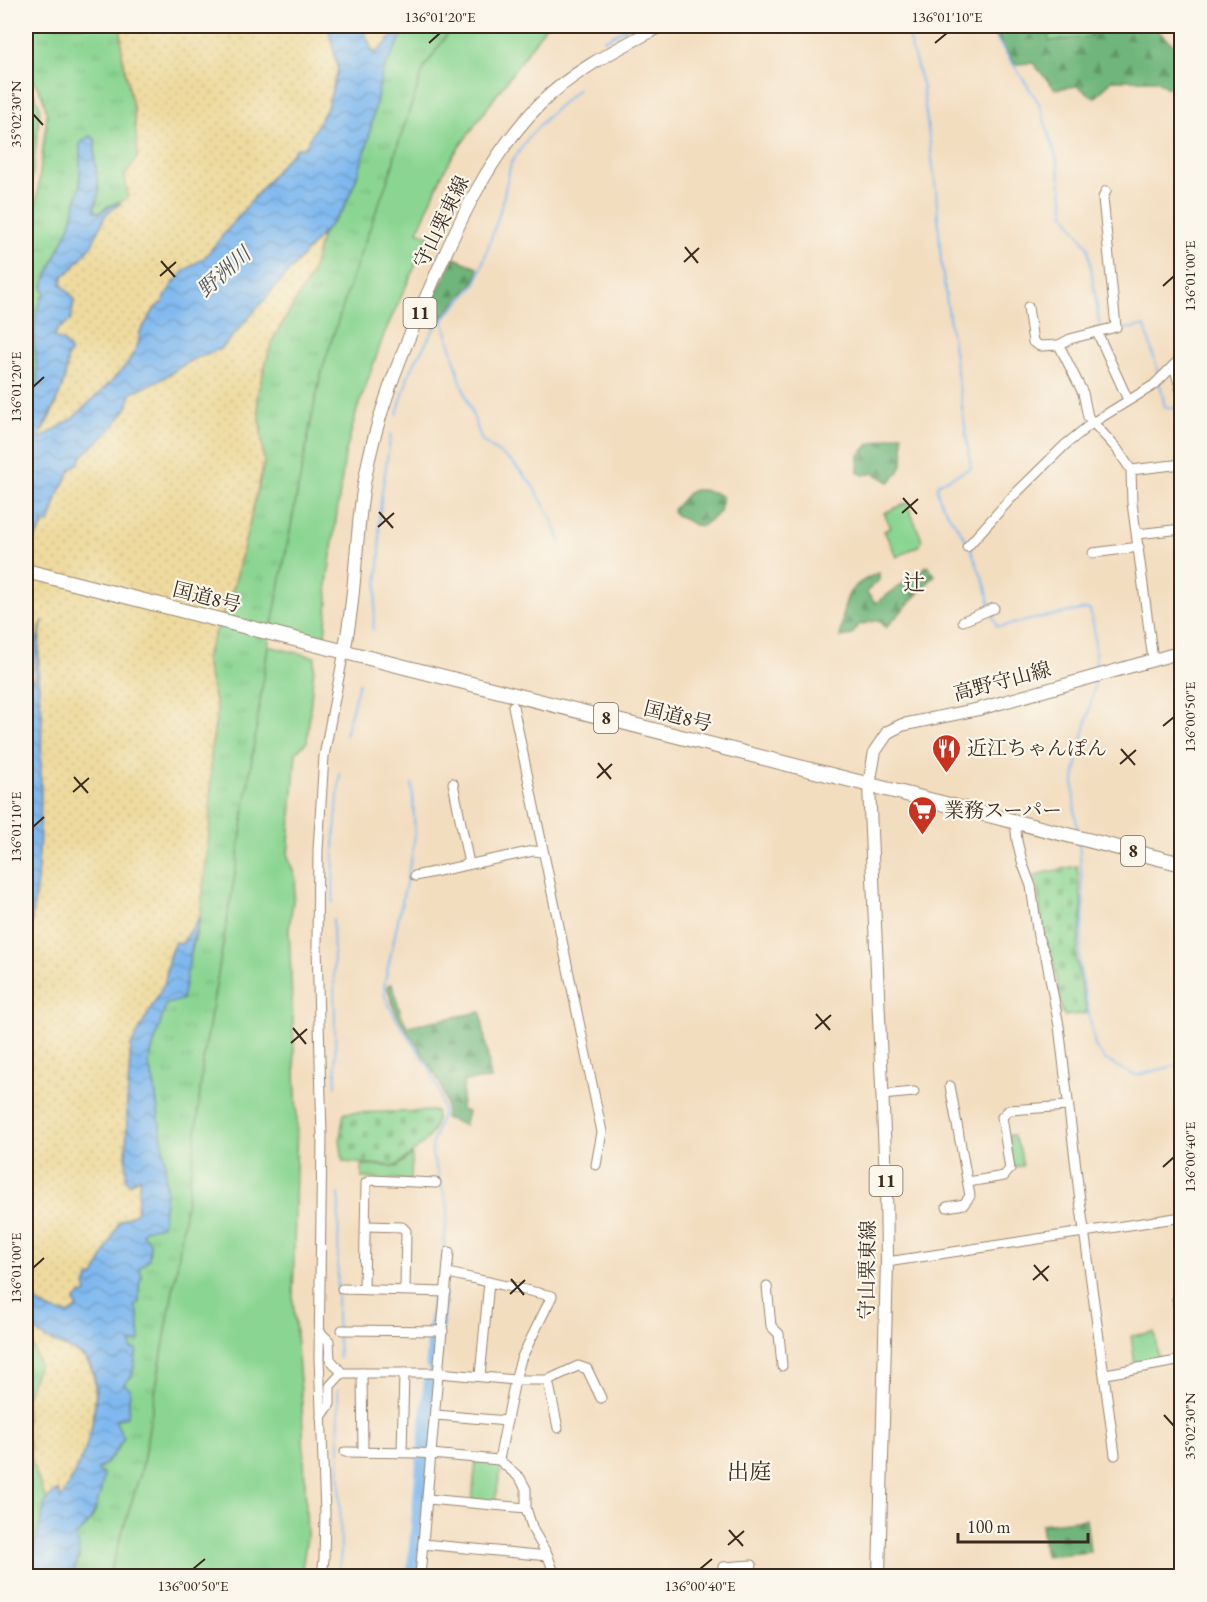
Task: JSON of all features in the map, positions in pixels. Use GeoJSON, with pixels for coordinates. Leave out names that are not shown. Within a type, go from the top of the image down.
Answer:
{"type":"FeatureCollection","features":[{"type":"Feature","properties":{"kind":"highway","name":"国道8号"},"geometry":{"type":"LineString","coordinates":[[26,572],[1182,864]]}},
{"type":"Feature","properties":{"kind":"main road","name":"守山栗東線"},"geometry":{"type":"LineString","coordinates":[[344,651],[350,623],[364,484],[385,397],[443,258],[480,184],[511,137],[540,104],[564,83],[591,64],[661,26]]}},
{"type":"Feature","properties":{"kind":"main road","name":"高野守山線"},"geometry":{"type":"LineString","coordinates":[[869,785],[875,751],[888,732],[902,725],[979,709],[1182,652]]}},
{"type":"Feature","properties":{"kind":"main road","name":"守山栗東線"},"geometry":{"type":"LineString","coordinates":[[869,785],[886,1179],[887,1262],[879,1576]]}},
{"type":"Feature","properties":{"kind":"street"},"geometry":{"type":"LineString","coordinates":[[1028,308],[1033,342],[1040,346],[1059,345],[1070,339],[1116,327],[1102,198],[1106,191]]}},
{"type":"Feature","properties":{"kind":"street"},"geometry":{"type":"LineString","coordinates":[[1097,332],[1128,400]]}},
{"type":"Feature","properties":{"kind":"street"},"geometry":{"type":"LineString","coordinates":[[1059,345],[1083,393],[1092,423],[1117,449],[1131,470],[1132,502],[1154,660]]}},
{"type":"Feature","properties":{"kind":"street"},"geometry":{"type":"LineString","coordinates":[[969,544],[1012,497],[1065,445],[1092,423],[1154,385],[1182,357]]}},
{"type":"Feature","properties":{"kind":"street"},"geometry":{"type":"LineString","coordinates":[[1174,365],[1182,395]]}},
{"type":"Feature","properties":{"kind":"street"},"geometry":{"type":"LineString","coordinates":[[1131,470],[1182,464]]}},
{"type":"Feature","properties":{"kind":"street"},"geometry":{"type":"LineString","coordinates":[[1137,534],[1182,529]]}},
{"type":"Feature","properties":{"kind":"street"},"geometry":{"type":"LineString","coordinates":[[1093,554],[1139,548]]}},
{"type":"Feature","properties":{"kind":"street"},"geometry":{"type":"LineString","coordinates":[[963,621],[991,608]]}},
{"type":"Feature","properties":{"kind":"street"},"geometry":{"type":"LineString","coordinates":[[322,1576],[325,1513],[319,1331],[322,1137],[317,945],[319,817],[324,756],[344,651]]}},
{"type":"Feature","properties":{"kind":"street"},"geometry":{"type":"LineString","coordinates":[[513,706],[602,1132],[597,1165]]}},
{"type":"Feature","properties":{"kind":"street"},"geometry":{"type":"LineString","coordinates":[[453,783],[469,864]]}},
{"type":"Feature","properties":{"kind":"street"},"geometry":{"type":"LineString","coordinates":[[1015,821],[1023,865],[1031,886],[1038,937],[1046,957],[1059,1026],[1084,1232],[1116,1455]]}},
{"type":"Feature","properties":{"kind":"street"},"geometry":{"type":"LineString","coordinates":[[415,876],[533,851],[543,852]]}},
{"type":"Feature","properties":{"kind":"street"},"geometry":{"type":"LineString","coordinates":[[947,1207],[964,1204],[970,1196],[950,1086]]}},
{"type":"Feature","properties":{"kind":"street"},"geometry":{"type":"LineString","coordinates":[[882,1095],[914,1092]]}},
{"type":"Feature","properties":{"kind":"street"},"geometry":{"type":"LineString","coordinates":[[968,1182],[1004,1176],[1010,1169],[1002,1117],[1009,1110],[1068,1106]]}},
{"type":"Feature","properties":{"kind":"street"},"geometry":{"type":"LineString","coordinates":[[364,1289],[366,1184],[371,1180],[436,1183]]}},
{"type":"Feature","properties":{"kind":"street"},"geometry":{"type":"LineString","coordinates":[[887,1262],[1182,1217]]}},
{"type":"Feature","properties":{"kind":"street"},"geometry":{"type":"LineString","coordinates":[[366,1226],[402,1227],[406,1231],[405,1290]]}},
{"type":"Feature","properties":{"kind":"street"},"geometry":{"type":"LineString","coordinates":[[420,1576],[449,1252]]}},
{"type":"Feature","properties":{"kind":"street"},"geometry":{"type":"LineString","coordinates":[[448,1273],[552,1296],[521,1359],[514,1380],[499,1460]]}},
{"type":"Feature","properties":{"kind":"street"},"geometry":{"type":"LineString","coordinates":[[480,1376],[489,1282]]}},
{"type":"Feature","properties":{"kind":"street"},"geometry":{"type":"LineString","coordinates":[[767,1286],[771,1326],[779,1334],[782,1366]]}},
{"type":"Feature","properties":{"kind":"street"},"geometry":{"type":"LineString","coordinates":[[342,1289],[446,1292]]}},
{"type":"Feature","properties":{"kind":"street"},"geometry":{"type":"LineString","coordinates":[[1177,1299],[1182,1330]]}},
{"type":"Feature","properties":{"kind":"street"},"geometry":{"type":"LineString","coordinates":[[342,1330],[443,1331]]}},
{"type":"Feature","properties":{"kind":"street"},"geometry":{"type":"LineString","coordinates":[[319,1331],[329,1341],[330,1359],[342,1373]]}},
{"type":"Feature","properties":{"kind":"street"},"geometry":{"type":"LineString","coordinates":[[1106,1374],[1182,1360]]}},
{"type":"Feature","properties":{"kind":"street"},"geometry":{"type":"LineString","coordinates":[[321,1417],[330,1404],[330,1386],[342,1373],[439,1373],[514,1380],[548,1380],[578,1366],[587,1369],[602,1398]]}},
{"type":"Feature","properties":{"kind":"street"},"geometry":{"type":"LineString","coordinates":[[362,1373],[363,1452]]}},
{"type":"Feature","properties":{"kind":"street"},"geometry":{"type":"LineString","coordinates":[[402,1452],[404,1373]]}},
{"type":"Feature","properties":{"kind":"street"},"geometry":{"type":"LineString","coordinates":[[548,1380],[558,1428]]}},
{"type":"Feature","properties":{"kind":"street"},"geometry":{"type":"LineString","coordinates":[[436,1414],[507,1421]]}},
{"type":"Feature","properties":{"kind":"street"},"geometry":{"type":"LineString","coordinates":[[345,1452],[402,1452],[499,1460],[519,1478],[526,1489],[526,1508],[533,1530],[548,1556],[555,1576]]}},
{"type":"Feature","properties":{"kind":"street"},"geometry":{"type":"LineString","coordinates":[[428,1499],[526,1508]]}},
{"type":"Feature","properties":{"kind":"street"},"geometry":{"type":"LineString","coordinates":[[423,1544],[548,1556]]}},
{"type":"Feature","properties":{"kind":"street"},"geometry":{"type":"LineString","coordinates":[[720,1576],[723,1567],[752,1565]]}},
{"type":"Feature","properties":{"kind":"green space"},"geometry":{"type":"Polygon","coordinates":[[[31,26],[121,26],[122,55],[134,111],[138,156],[125,176],[128,197],[120,204],[118,202],[106,207],[99,213],[94,210],[99,192],[95,139],[80,143],[80,187],[70,225],[43,285],[44,298],[34,337],[38,382],[26,412],[26,287],[47,116],[40,92],[26,72],[26,39],[31,26]]]}},
{"type":"Feature","properties":{"kind":"green space"},"geometry":{"type":"Polygon","coordinates":[[[407,26],[453,26],[424,68],[324,364],[268,646],[237,863],[203,1061],[195,1144],[176,1274],[142,1468],[109,1576],[72,1576],[79,1558],[75,1536],[83,1530],[94,1515],[98,1499],[96,1470],[109,1460],[124,1437],[116,1423],[117,1419],[127,1417],[124,1384],[132,1376],[137,1350],[130,1349],[134,1305],[139,1303],[139,1285],[142,1276],[139,1268],[149,1259],[150,1242],[142,1234],[166,1193],[165,1160],[154,1083],[148,1064],[166,1004],[189,961],[200,919],[211,752],[217,711],[205,658],[234,586],[264,463],[257,395],[272,341],[311,275],[322,234],[343,210],[355,182],[367,146],[382,73],[407,26]]]}},
{"type":"Feature","properties":{"kind":"green space"},"geometry":{"type":"Polygon","coordinates":[[[453,26],[546,26],[452,157],[418,231],[429,236],[385,332],[357,410],[345,455],[327,584],[325,636],[303,634],[272,625],[324,364],[424,68],[453,26]]]}},
{"type":"Feature","properties":{"kind":"green space"},"geometry":{"type":"Polygon","coordinates":[[[998,26],[1153,26],[1181,52],[1181,86],[1166,87],[1156,80],[1112,80],[1095,98],[1077,86],[1055,89],[1033,63],[1014,64],[997,37],[998,26]]]}},
{"type":"Feature","properties":{"kind":"green space"},"geometry":{"type":"Polygon","coordinates":[[[1048,26],[1089,26],[1091,36],[1049,41],[1048,26]]]}},
{"type":"Feature","properties":{"kind":"green space"},"geometry":{"type":"Polygon","coordinates":[[[26,83],[40,107],[26,235],[26,83]]]}},
{"type":"Feature","properties":{"kind":"green space"},"geometry":{"type":"Polygon","coordinates":[[[454,258],[477,267],[478,271],[474,282],[434,326],[428,310],[454,258]]]}},
{"type":"Feature","properties":{"kind":"green space"},"geometry":{"type":"Polygon","coordinates":[[[902,434],[904,455],[902,466],[895,477],[889,482],[874,473],[863,475],[858,472],[859,455],[870,444],[902,434]]]}},
{"type":"Feature","properties":{"kind":"green space"},"geometry":{"type":"Polygon","coordinates":[[[695,490],[709,491],[722,497],[720,512],[702,526],[695,525],[674,514],[673,510],[688,493],[695,490]]]}},
{"type":"Feature","properties":{"kind":"green space"},"geometry":{"type":"Polygon","coordinates":[[[907,503],[922,540],[920,545],[897,557],[884,531],[891,528],[884,513],[907,503]]]}},
{"type":"Feature","properties":{"kind":"green space"},"geometry":{"type":"Polygon","coordinates":[[[927,566],[935,575],[886,628],[879,620],[858,625],[852,635],[840,637],[845,605],[852,590],[858,584],[879,573],[879,580],[866,592],[876,603],[927,566]]]}},
{"type":"Feature","properties":{"kind":"green space"},"geometry":{"type":"Polygon","coordinates":[[[268,646],[315,657],[307,742],[296,752],[288,856],[296,880],[289,929],[297,1119],[293,1299],[302,1404],[307,1537],[301,1576],[109,1576],[142,1468],[176,1274],[195,1144],[203,1061],[237,863],[268,646]]]}},
{"type":"Feature","properties":{"kind":"green space"},"geometry":{"type":"Polygon","coordinates":[[[1077,866],[1082,907],[1076,960],[1087,1013],[1065,1016],[1062,1013],[1054,962],[1044,937],[1034,875],[1077,866]]]}},
{"type":"Feature","properties":{"kind":"green space"},"geometry":{"type":"Polygon","coordinates":[[[392,984],[407,1026],[481,1012],[491,1079],[464,1081],[461,1110],[468,1112],[464,1125],[445,1118],[446,1106],[438,1079],[398,1017],[387,986],[392,984]]]}},
{"type":"Feature","properties":{"kind":"green space"},"geometry":{"type":"Polygon","coordinates":[[[436,1111],[436,1120],[430,1136],[396,1166],[343,1162],[340,1138],[344,1113],[436,1111]]]}},
{"type":"Feature","properties":{"kind":"green space"},"geometry":{"type":"Polygon","coordinates":[[[1009,1135],[1013,1135],[1020,1150],[1023,1166],[1013,1167],[1009,1135]]]}},
{"type":"Feature","properties":{"kind":"green space"},"geometry":{"type":"Polygon","coordinates":[[[412,1154],[411,1180],[362,1178],[362,1165],[397,1167],[412,1154]]]}},
{"type":"Feature","properties":{"kind":"green space"},"geometry":{"type":"Polygon","coordinates":[[[1154,1332],[1159,1361],[1135,1365],[1131,1336],[1154,1332]]]}},
{"type":"Feature","properties":{"kind":"green space"},"geometry":{"type":"Polygon","coordinates":[[[26,1339],[31,1341],[39,1364],[26,1397],[26,1339]]]}},
{"type":"Feature","properties":{"kind":"green space"},"geometry":{"type":"Polygon","coordinates":[[[26,1429],[32,1462],[46,1500],[27,1576],[26,1576],[26,1429]]]}},
{"type":"Feature","properties":{"kind":"green space"},"geometry":{"type":"Polygon","coordinates":[[[476,1460],[498,1463],[501,1468],[495,1502],[472,1500],[476,1460]]]}},
{"type":"Feature","properties":{"kind":"green space"},"geometry":{"type":"Polygon","coordinates":[[[1086,1519],[1090,1552],[1045,1556],[1041,1524],[1086,1519]]]}},
{"type":"Feature","properties":{"kind":"sand"},"geometry":{"type":"Polygon","coordinates":[[[121,26],[328,26],[338,70],[327,108],[304,149],[297,148],[205,257],[183,272],[172,285],[162,303],[156,307],[140,332],[136,349],[127,364],[110,383],[72,419],[37,441],[55,407],[67,362],[67,356],[54,337],[57,330],[71,320],[74,298],[61,284],[63,276],[72,269],[106,214],[128,197],[125,176],[138,156],[134,111],[122,55],[121,26]]]}},
{"type":"Feature","properties":{"kind":"sand"},"geometry":{"type":"Polygon","coordinates":[[[362,26],[399,26],[387,43],[374,55],[362,26]]]}},
{"type":"Feature","properties":{"kind":"sand"},"geometry":{"type":"Polygon","coordinates":[[[322,234],[311,275],[272,341],[257,395],[264,463],[234,586],[205,658],[217,711],[211,752],[210,824],[200,916],[182,944],[175,943],[169,957],[165,982],[131,1046],[127,1131],[140,1176],[137,1212],[119,1222],[87,1293],[78,1307],[69,1314],[57,1312],[26,1293],[26,947],[32,922],[42,713],[38,692],[40,630],[35,644],[34,677],[31,682],[26,668],[26,577],[30,559],[27,551],[41,527],[52,516],[67,475],[126,410],[132,392],[160,380],[191,360],[222,348],[322,234]]]}},
{"type":"Feature","properties":{"kind":"sand"},"geometry":{"type":"Polygon","coordinates":[[[26,1322],[47,1339],[84,1358],[94,1377],[95,1403],[88,1441],[61,1501],[58,1491],[46,1500],[32,1462],[26,1429],[26,1397],[39,1364],[31,1341],[26,1339],[26,1322]]]}},
{"type":"Feature","properties":{"kind":"water","name":"野洲川"},"geometry":{"type":"Polygon","coordinates":[[[328,26],[362,26],[374,54],[387,43],[399,26],[407,26],[382,73],[367,146],[343,210],[222,348],[191,360],[160,380],[132,392],[126,410],[110,431],[71,469],[56,500],[49,523],[43,523],[27,551],[29,564],[26,577],[26,412],[38,382],[34,337],[37,307],[41,297],[44,297],[43,286],[70,225],[80,187],[80,143],[90,136],[95,139],[99,192],[94,210],[99,213],[118,202],[120,204],[106,214],[92,245],[63,276],[61,284],[74,298],[71,320],[57,330],[54,337],[64,342],[70,354],[67,356],[65,379],[38,440],[72,419],[110,383],[127,364],[136,349],[140,332],[156,307],[162,303],[172,285],[183,272],[205,257],[297,148],[304,148],[327,108],[338,70],[328,26]]]}},
{"type":"Feature","properties":{"kind":"water"},"geometry":{"type":"Polygon","coordinates":[[[43,620],[38,667],[42,713],[38,861],[32,920],[26,947],[26,668],[32,681],[35,644],[43,620]]]}},
{"type":"Feature","properties":{"kind":"water"},"geometry":{"type":"Polygon","coordinates":[[[200,916],[182,1000],[166,1004],[148,1064],[154,1083],[165,1160],[166,1193],[162,1226],[144,1230],[142,1234],[150,1242],[149,1259],[139,1268],[142,1276],[139,1285],[139,1303],[134,1306],[138,1312],[140,1341],[131,1343],[131,1349],[137,1350],[132,1376],[124,1384],[130,1389],[128,1417],[117,1419],[116,1423],[124,1437],[110,1459],[97,1470],[104,1475],[100,1493],[96,1509],[88,1524],[75,1536],[79,1551],[72,1576],[27,1576],[46,1500],[58,1490],[61,1500],[85,1450],[94,1415],[96,1389],[94,1376],[84,1357],[44,1337],[26,1322],[26,1293],[46,1307],[69,1314],[78,1307],[74,1303],[79,1296],[87,1293],[85,1285],[90,1277],[94,1277],[119,1222],[137,1212],[140,1177],[129,1184],[126,1180],[127,1102],[131,1046],[165,982],[169,957],[175,942],[182,944],[200,916]]]}},
{"type":"Feature","properties":{"kind":"waterway"},"geometry":{"type":"LineString","coordinates":[[604,40],[630,26]]}},
{"type":"Feature","properties":{"kind":"waterway"},"geometry":{"type":"LineString","coordinates":[[908,26],[909,40],[922,84],[936,190],[941,262],[971,468],[939,483],[937,489],[942,505],[967,542]]}},
{"type":"Feature","properties":{"kind":"waterway"},"geometry":{"type":"LineString","coordinates":[[988,26],[1039,103],[1057,160],[1061,186]]}},
{"type":"Feature","properties":{"kind":"waterway"},"geometry":{"type":"LineString","coordinates":[[397,414],[410,371],[434,329],[476,284],[501,208],[511,163],[529,137],[548,116],[578,89]]}},
{"type":"Feature","properties":{"kind":"waterway"},"geometry":{"type":"LineString","coordinates":[[1062,189],[1065,214],[1088,247],[1100,328]]}},
{"type":"Feature","properties":{"kind":"waterway"},"geometry":{"type":"LineString","coordinates":[[443,320],[461,382],[482,441],[512,462],[531,483],[550,515],[561,543]]}},
{"type":"Feature","properties":{"kind":"waterway"},"geometry":{"type":"LineString","coordinates":[[1118,330],[1145,326],[1159,376]]}},
{"type":"Feature","properties":{"kind":"waterway"},"geometry":{"type":"LineString","coordinates":[[1160,384],[1165,407],[1182,409]]}},
{"type":"Feature","properties":{"kind":"waterway"},"geometry":{"type":"LineString","coordinates":[[373,630],[380,553],[379,523],[391,434]]}},
{"type":"Feature","properties":{"kind":"waterway"},"geometry":{"type":"LineString","coordinates":[[970,547],[986,587],[990,607]]}},
{"type":"Feature","properties":{"kind":"waterway"},"geometry":{"type":"LineString","coordinates":[[992,613],[997,626],[1004,626],[1090,610],[1094,628],[1096,672]]}},
{"type":"Feature","properties":{"kind":"waterway"},"geometry":{"type":"LineString","coordinates":[[1078,834],[1074,782],[1095,680]]}},
{"type":"Feature","properties":{"kind":"waterway"},"geometry":{"type":"LineString","coordinates":[[345,735],[359,683]]}},
{"type":"Feature","properties":{"kind":"waterway"},"geometry":{"type":"LineString","coordinates":[[333,903],[334,845],[340,773]]}},
{"type":"Feature","properties":{"kind":"waterway"},"geometry":{"type":"LineString","coordinates":[[412,784],[415,833],[413,850],[384,986],[385,997],[396,1019],[429,1067],[440,1095],[443,1112],[432,1144],[432,1155],[448,1207],[440,1286]]}},
{"type":"Feature","properties":{"kind":"waterway"},"geometry":{"type":"LineString","coordinates":[[1079,842],[1084,908],[1079,963],[1095,1046],[1104,1059],[1131,1074],[1138,1075],[1182,1064]]}},
{"type":"Feature","properties":{"kind":"waterway"},"geometry":{"type":"LineString","coordinates":[[333,919],[336,1086]]}},
{"type":"Feature","properties":{"kind":"waterway"},"geometry":{"type":"LineString","coordinates":[[339,1194],[337,1317],[339,1358]]}},
{"type":"Feature","properties":{"kind":"waterway"},"geometry":{"type":"LineString","coordinates":[[436,1326],[439,1297]]}},
{"type":"Feature","properties":{"kind":"waterway"},"geometry":{"type":"LineString","coordinates":[[433,1364],[435,1335]]}},
{"type":"Feature","properties":{"kind":"waterway"},"geometry":{"type":"LineString","coordinates":[[425,1449],[431,1381]]}},
{"type":"Feature","properties":{"kind":"waterway"},"geometry":{"type":"LineString","coordinates":[[338,1389],[341,1553],[338,1576]]}},
{"type":"Feature","properties":{"kind":"waterway"},"geometry":{"type":"LineString","coordinates":[[414,1576],[424,1458]]}},
{"type":"Feature","properties":{"kind":"place","name":"近江ちゃんぽん"},"geometry":{"type":"Point","coordinates":[946,774]}},
{"type":"Feature","properties":{"kind":"place","name":"業務スーパー"},"geometry":{"type":"Point","coordinates":[923,836]}},
{"type":"Feature","properties":{"kind":"district","name":"辻"},"geometry":{"type":"Point","coordinates":[914,582]}},
{"type":"Feature","properties":{"kind":"district","name":"出庭"},"geometry":{"type":"Point","coordinates":[749,1471]}}]}
